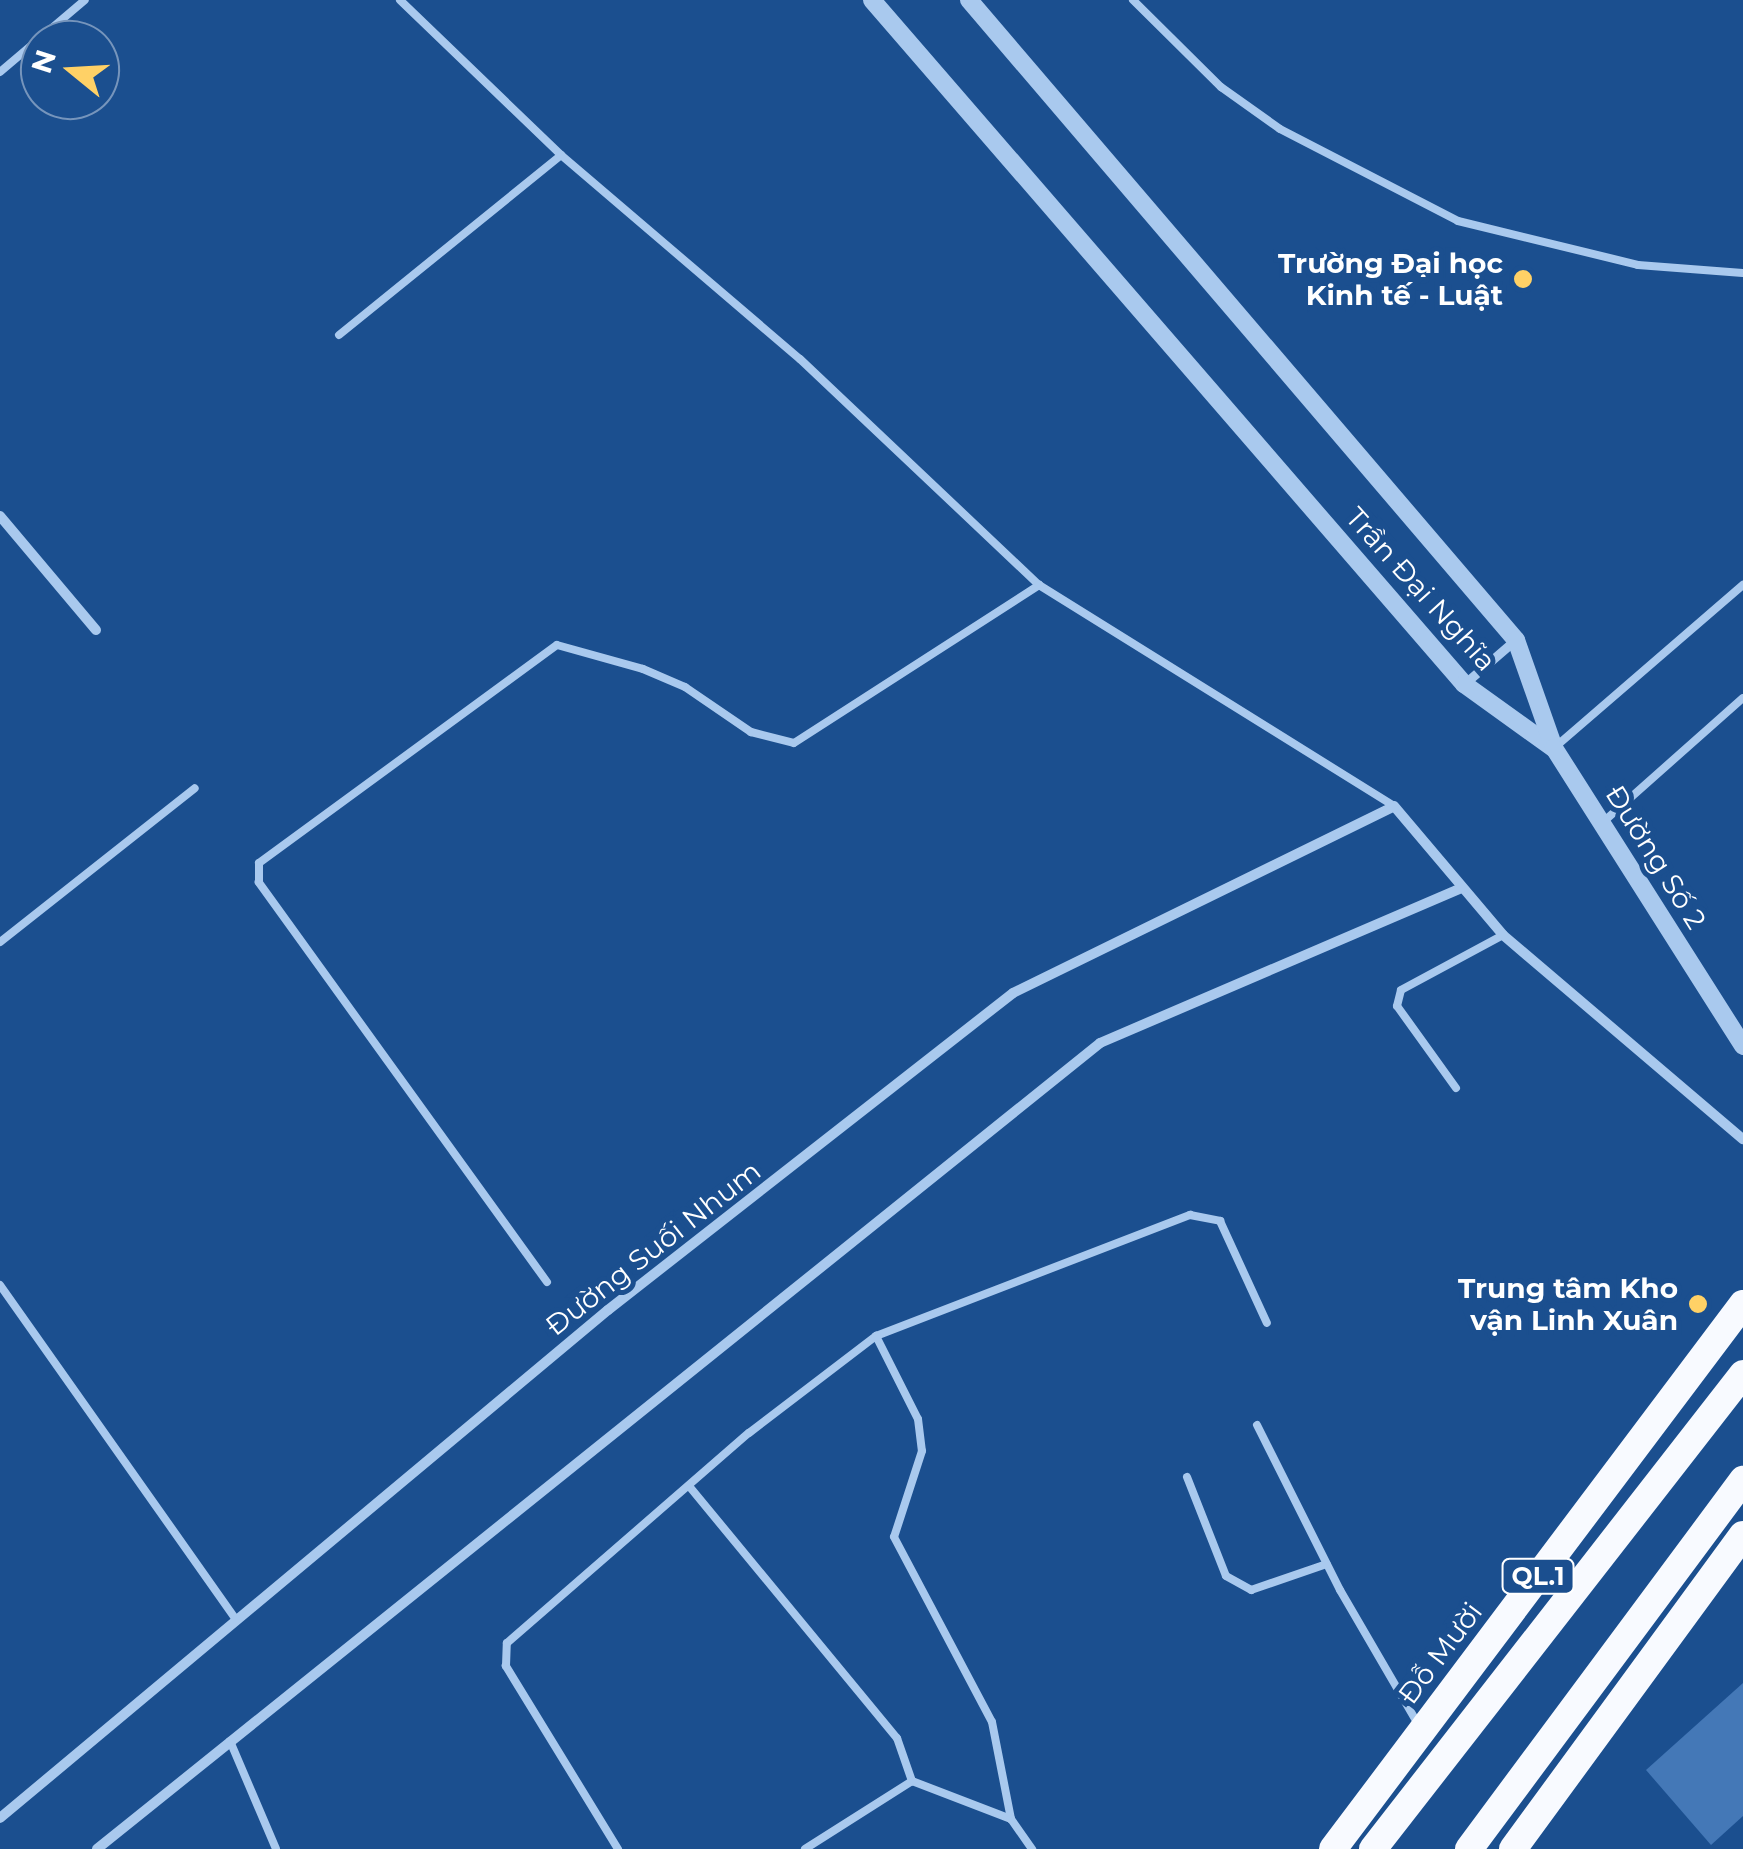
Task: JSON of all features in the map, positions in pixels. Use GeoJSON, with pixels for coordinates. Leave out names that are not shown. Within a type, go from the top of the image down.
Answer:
{"type":"FeatureCollection","features":[{"type":"Feature","properties":{"kind":"highway","name":"Đỗ Mười"},"geometry":{"type":"LineString","coordinates":[[1332,1849],[1743,1304]]}},
{"type":"Feature","properties":{"kind":"highway","name":"QL.1"},"geometry":{"type":"LineString","coordinates":[[1373,1849],[1440,1758],[1743,1374]]}},
{"type":"Feature","properties":{"kind":"highway"},"geometry":{"type":"LineString","coordinates":[[1469,1849],[1743,1480]]}},
{"type":"Feature","properties":{"kind":"highway"},"geometry":{"type":"LineString","coordinates":[[1513,1849],[1743,1535]]}},
{"type":"Feature","properties":{"kind":"street","name":"Trần Đại Nghĩa"},"geometry":{"type":"LineString","coordinates":[[872,0],[1464,684],[1554,748]]}},
{"type":"Feature","properties":{"kind":"street","name":"Trần Đại Nghĩa"},"geometry":{"type":"LineString","coordinates":[[969,0],[1516,640],[1554,748]]}},
{"type":"Feature","properties":{"kind":"street"},"geometry":{"type":"LineString","coordinates":[[0,516],[96,630]]}},
{"type":"Feature","properties":{"kind":"street"},"geometry":{"type":"LineString","coordinates":[[1464,684],[1516,640]]}},
{"type":"Feature","properties":{"kind":"street","name":"Đường Số 2"},"geometry":{"type":"LineString","coordinates":[[1554,748],[1743,1046]]}},
{"type":"Feature","properties":{"kind":"street"},"geometry":{"type":"LineString","coordinates":[[1394,806],[1503,935],[1743,1139]]}},
{"type":"Feature","properties":{"kind":"street","name":"Đường Suối Nhum"},"geometry":{"type":"LineString","coordinates":[[0,1818],[608,1310],[1014,992],[1394,806]]}},
{"type":"Feature","properties":{"kind":"street"},"geometry":{"type":"LineString","coordinates":[[98,1849],[1100,1043],[1461,888]]}},
{"type":"Feature","properties":{"kind":"lane"},"geometry":{"type":"LineString","coordinates":[[0,72],[86,0]]}},
{"type":"Feature","properties":{"kind":"lane"},"geometry":{"type":"LineString","coordinates":[[400,0],[561,155],[800,358],[1038,585],[1394,806]]}},
{"type":"Feature","properties":{"kind":"lane"},"geometry":{"type":"LineString","coordinates":[[1133,0],[1221,87],[1280,129],[1458,221],[1638,266],[1743,274]]}},
{"type":"Feature","properties":{"kind":"lane"},"geometry":{"type":"LineString","coordinates":[[338,335],[561,155]]}},
{"type":"Feature","properties":{"kind":"lane"},"geometry":{"type":"LineString","coordinates":[[547,1282],[259,882],[260,863],[558,645],[643,669],[684,687],[751,732],[794,743],[1038,585]]}},
{"type":"Feature","properties":{"kind":"lane"},"geometry":{"type":"LineString","coordinates":[[1554,748],[1743,585]]}},
{"type":"Feature","properties":{"kind":"lane"},"geometry":{"type":"LineString","coordinates":[[1602,823],[1743,698]]}},
{"type":"Feature","properties":{"kind":"lane"},"geometry":{"type":"LineString","coordinates":[[0,942],[195,788]]}},
{"type":"Feature","properties":{"kind":"lane"},"geometry":{"type":"LineString","coordinates":[[1456,1088],[1397,1006],[1401,990],[1503,935]]}},
{"type":"Feature","properties":{"kind":"lane"},"geometry":{"type":"LineString","coordinates":[[618,1849],[506,1666],[507,1642],[688,1486],[876,1336],[1190,1215],[1220,1221],[1267,1323]]}},
{"type":"Feature","properties":{"kind":"lane"},"geometry":{"type":"LineString","coordinates":[[0,1285],[236,1619]]}},
{"type":"Feature","properties":{"kind":"lane"},"geometry":{"type":"LineString","coordinates":[[876,1336],[913,1406],[922,1451],[894,1538],[992,1722],[1011,1820],[1032,1849]]}},
{"type":"Feature","properties":{"kind":"lane"},"geometry":{"type":"LineString","coordinates":[[1257,1424],[1327,1564],[1440,1758]]}},
{"type":"Feature","properties":{"kind":"lane"},"geometry":{"type":"LineString","coordinates":[[1187,1477],[1226,1576],[1251,1590],[1327,1564]]}},
{"type":"Feature","properties":{"kind":"lane"},"geometry":{"type":"LineString","coordinates":[[688,1486],[897,1738],[912,1781],[1011,1820]]}},
{"type":"Feature","properties":{"kind":"lane"},"geometry":{"type":"LineString","coordinates":[[230,1741],[276,1849]]}},
{"type":"Feature","properties":{"kind":"lane"},"geometry":{"type":"LineString","coordinates":[[804,1849],[912,1781]]}},
{"type":"Feature","properties":{"kind":"building"},"geometry":{"type":"Polygon","coordinates":[[[1743,1683],[1743,1816],[1711,1845],[1646,1770],[1743,1683]]]}},
{"type":"Feature","properties":{"kind":"place","name":"Trường Đại học Kinh tế - Luật"},"geometry":{"type":"Point","coordinates":[1523,279]}},
{"type":"Feature","properties":{"kind":"place","name":"Trung tâm Kho vận Linh Xuân"},"geometry":{"type":"Point","coordinates":[1698,1304]}}]}
